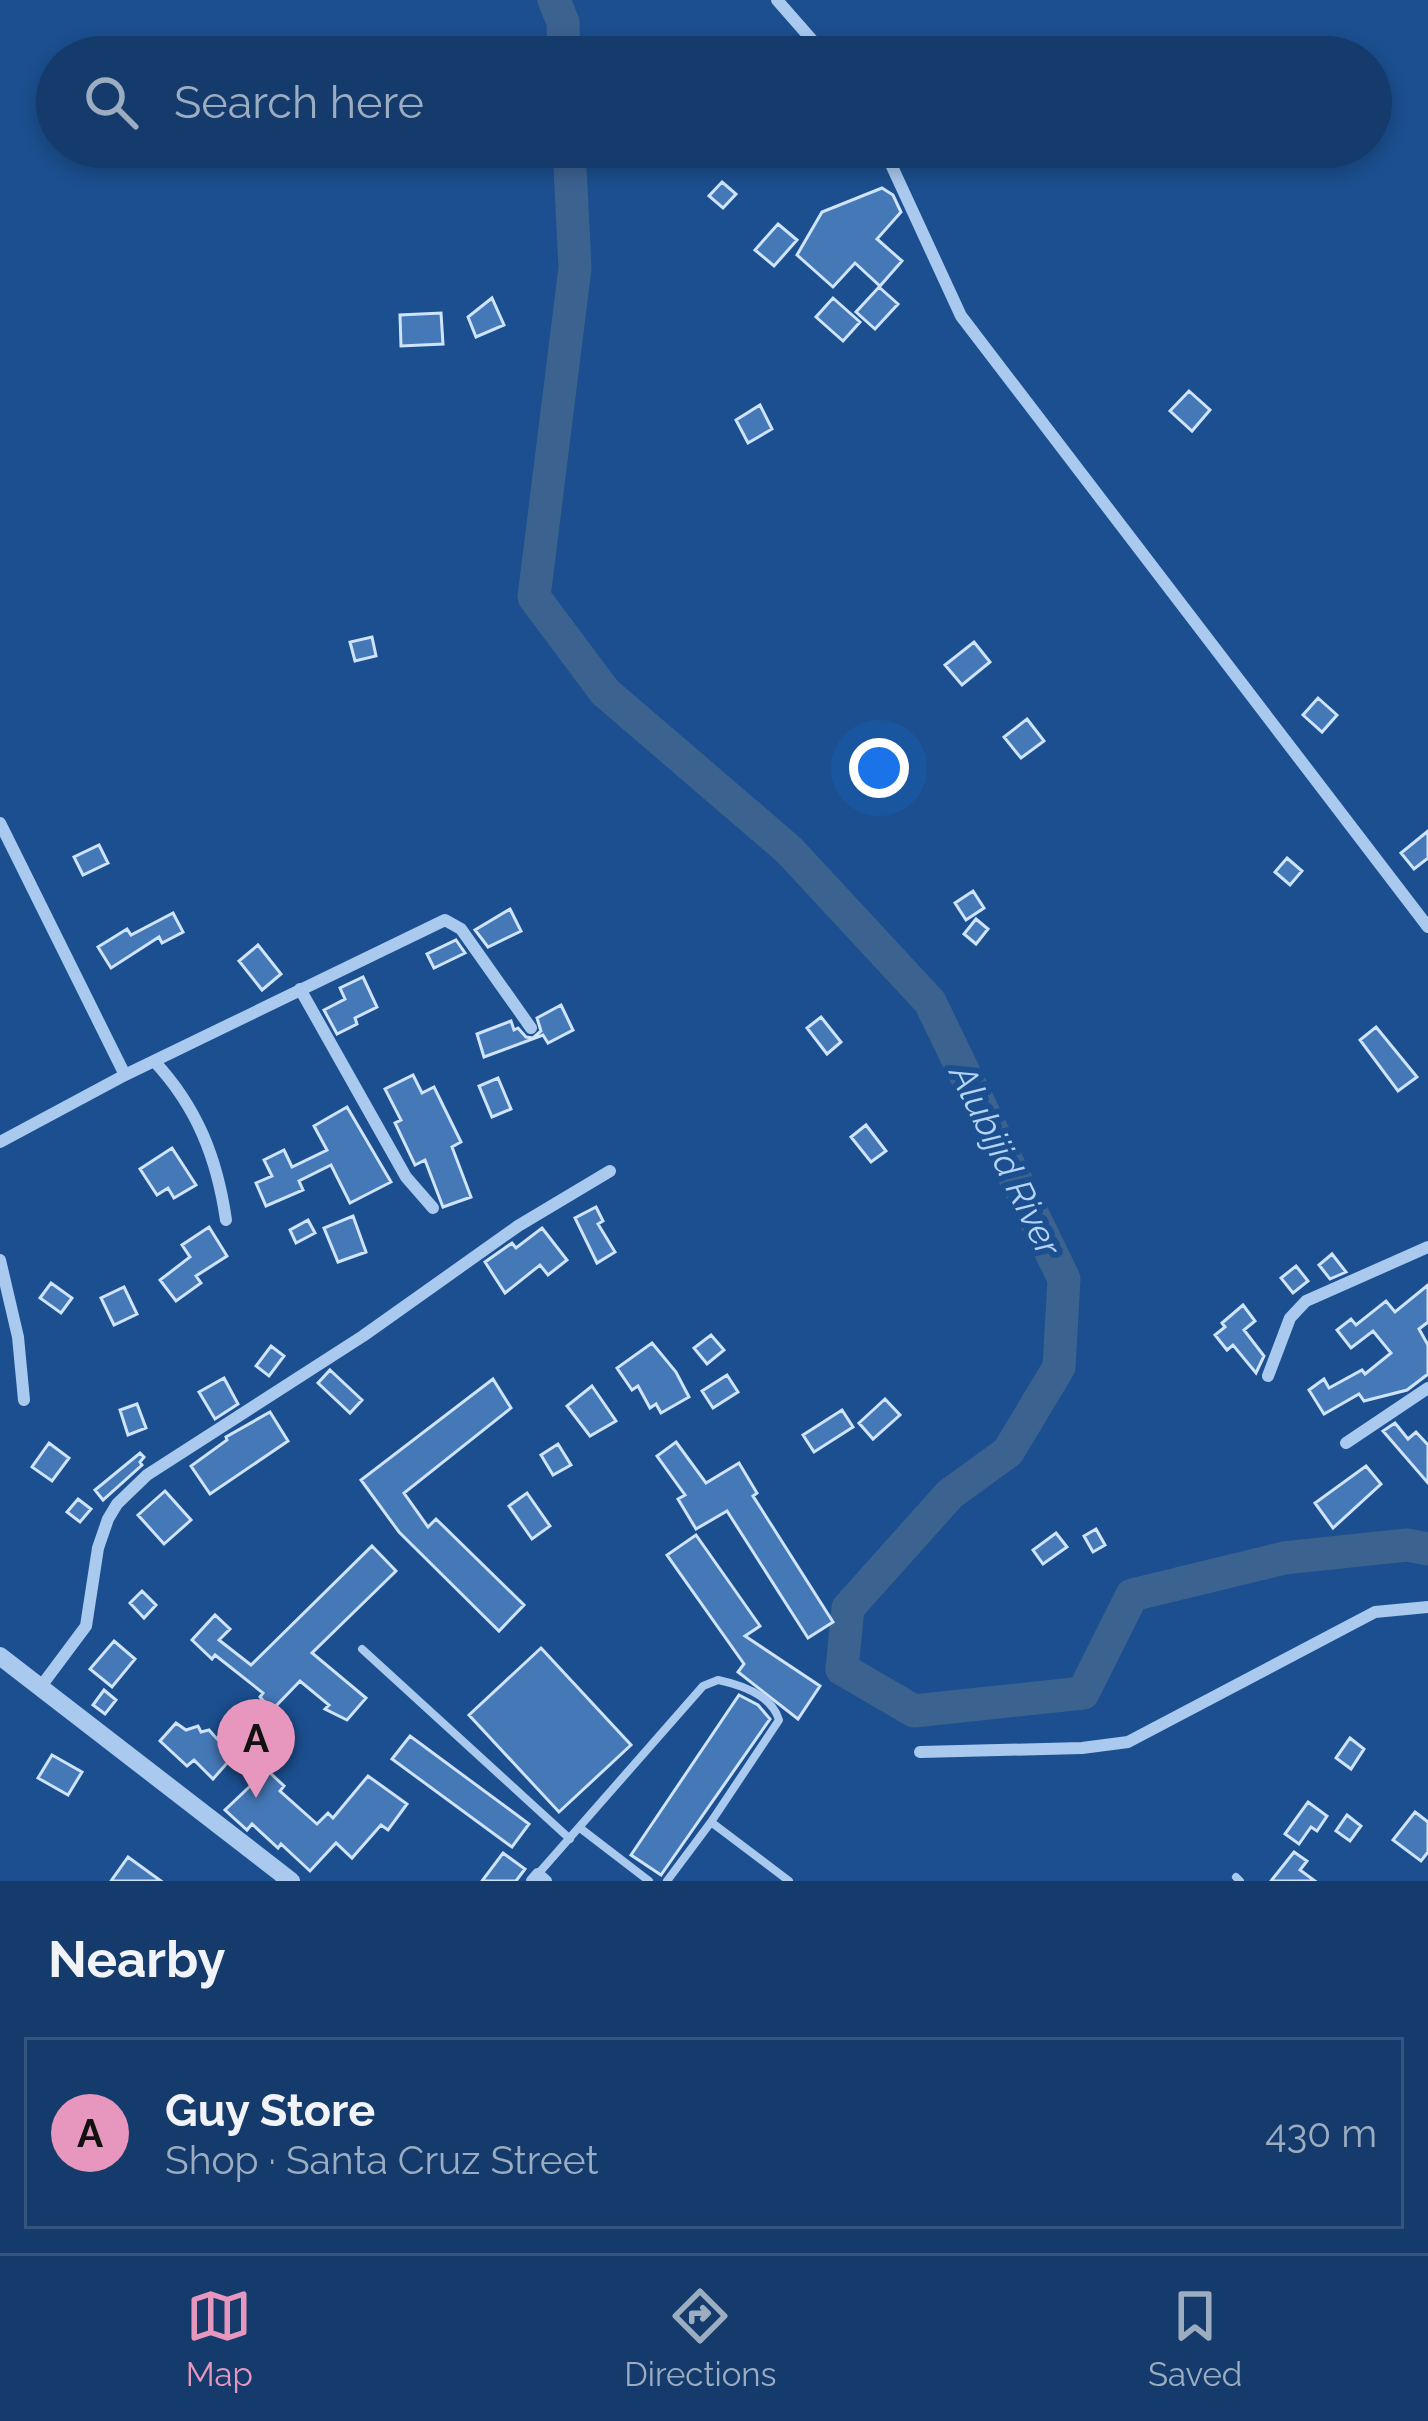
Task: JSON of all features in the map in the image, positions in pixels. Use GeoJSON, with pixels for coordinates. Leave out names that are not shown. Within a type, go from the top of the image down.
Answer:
{"type":"FeatureCollection","features":[{"type":"Feature","properties":{"kind":"street"},"geometry":{"type":"LineString","coordinates":[[777,0],[809,36]]}},
{"type":"Feature","properties":{"kind":"street"},"geometry":{"type":"LineString","coordinates":[[893,168],[961,316],[1428,927]]}},
{"type":"Feature","properties":{"kind":"street"},"geometry":{"type":"LineString","coordinates":[[0,823],[125,1075]]}},
{"type":"Feature","properties":{"kind":"street"},"geometry":{"type":"LineString","coordinates":[[0,1142],[154,1060],[445,920],[461,929],[531,1028]]}},
{"type":"Feature","properties":{"kind":"street"},"geometry":{"type":"LineString","coordinates":[[300,989],[406,1177],[433,1208]]}},
{"type":"Feature","properties":{"kind":"street"},"geometry":{"type":"LineString","coordinates":[[154,1060],[191,1108],[214,1160],[226,1220]]}},
{"type":"Feature","properties":{"kind":"street"},"geometry":{"type":"LineString","coordinates":[[39,1689],[86,1626],[98,1548],[108,1519],[147,1475],[363,1336],[518,1226],[610,1172]]}},
{"type":"Feature","properties":{"kind":"street"},"geometry":{"type":"LineString","coordinates":[[1268,1376],[1298,1308],[1428,1247]]}},
{"type":"Feature","properties":{"kind":"street"},"geometry":{"type":"LineString","coordinates":[[0,1260],[18,1337],[25,1400]]}},
{"type":"Feature","properties":{"kind":"street"},"geometry":{"type":"LineString","coordinates":[[1346,1443],[1428,1388]]}},
{"type":"Feature","properties":{"kind":"street"},"geometry":{"type":"LineString","coordinates":[[920,1752],[1109,1747],[1129,1742],[1375,1612],[1428,1607]]}},
{"type":"Feature","properties":{"kind":"street"},"geometry":{"type":"LineString","coordinates":[[0,1656],[291,1881]]}},
{"type":"Feature","properties":{"kind":"lane"},"geometry":{"type":"LineString","coordinates":[[362,1649],[570,1839]]}},
{"type":"Feature","properties":{"kind":"lane"},"geometry":{"type":"LineString","coordinates":[[539,1879],[703,1686],[718,1680],[763,1698],[778,1720],[667,1881]]}},
{"type":"Feature","properties":{"kind":"lane"},"geometry":{"type":"LineString","coordinates":[[711,1822],[789,1881]]}},
{"type":"Feature","properties":{"kind":"lane"},"geometry":{"type":"LineString","coordinates":[[580,1828],[649,1881]]}},
{"type":"Feature","properties":{"kind":"building"},"geometry":{"type":"Polygon","coordinates":[[[722,182],[736,194],[723,208],[709,196],[722,182]]]}},
{"type":"Feature","properties":{"kind":"building"},"geometry":{"type":"Polygon","coordinates":[[[882,188],[893,195],[901,212],[877,239],[902,261],[880,286],[855,263],[833,287],[797,255],[822,212],[882,188]]]}},
{"type":"Feature","properties":{"kind":"building"},"geometry":{"type":"Polygon","coordinates":[[[778,224],[797,240],[774,266],[755,250],[778,224]]]}},
{"type":"Feature","properties":{"kind":"building"},"geometry":{"type":"Polygon","coordinates":[[[879,287],[898,304],[875,329],[856,312],[879,287]]]}},
{"type":"Feature","properties":{"kind":"building"},"geometry":{"type":"Polygon","coordinates":[[[492,298],[504,325],[476,337],[468,317],[492,298]]]}},
{"type":"Feature","properties":{"kind":"building"},"geometry":{"type":"Polygon","coordinates":[[[833,298],[860,322],[843,341],[816,317],[833,298]]]}},
{"type":"Feature","properties":{"kind":"building"},"geometry":{"type":"Polygon","coordinates":[[[441,313],[443,344],[401,346],[400,315],[441,313]]]}},
{"type":"Feature","properties":{"kind":"building"},"geometry":{"type":"Polygon","coordinates":[[[1189,391],[1210,410],[1192,431],[1170,411],[1189,391]]]}},
{"type":"Feature","properties":{"kind":"building"},"geometry":{"type":"Polygon","coordinates":[[[760,405],[772,429],[748,443],[736,420],[760,405]]]}},
{"type":"Feature","properties":{"kind":"building"},"geometry":{"type":"Polygon","coordinates":[[[372,637],[376,656],[355,661],[350,642],[372,637]]]}},
{"type":"Feature","properties":{"kind":"building"},"geometry":{"type":"Polygon","coordinates":[[[974,642],[990,662],[962,685],[945,665],[974,642]]]}},
{"type":"Feature","properties":{"kind":"building"},"geometry":{"type":"Polygon","coordinates":[[[1318,698],[1337,715],[1322,732],[1303,715],[1318,698]]]}},
{"type":"Feature","properties":{"kind":"building"},"geometry":{"type":"Polygon","coordinates":[[[1027,719],[1044,741],[1021,758],[1004,737],[1027,719]]]}},
{"type":"Feature","properties":{"kind":"building"},"geometry":{"type":"Polygon","coordinates":[[[1428,831],[1428,858],[1414,869],[1401,853],[1428,831]]]}},
{"type":"Feature","properties":{"kind":"building"},"geometry":{"type":"Polygon","coordinates":[[[99,845],[108,863],[83,875],[74,857],[99,845]]]}},
{"type":"Feature","properties":{"kind":"building"},"geometry":{"type":"Polygon","coordinates":[[[1287,858],[1302,871],[1290,885],[1275,872],[1287,858]]]}},
{"type":"Feature","properties":{"kind":"building"},"geometry":{"type":"Polygon","coordinates":[[[973,891],[984,908],[966,920],[955,903],[973,891]]]}},
{"type":"Feature","properties":{"kind":"building"},"geometry":{"type":"Polygon","coordinates":[[[510,909],[521,931],[488,947],[475,930],[510,909]]]}},
{"type":"Feature","properties":{"kind":"building"},"geometry":{"type":"Polygon","coordinates":[[[173,913],[183,932],[162,943],[159,937],[111,968],[98,947],[127,929],[131,935],[173,913]]]}},
{"type":"Feature","properties":{"kind":"building"},"geometry":{"type":"Polygon","coordinates":[[[976,919],[988,929],[976,944],[964,934],[976,919]]]}},
{"type":"Feature","properties":{"kind":"building"},"geometry":{"type":"Polygon","coordinates":[[[456,940],[465,953],[434,968],[427,954],[456,940]]]}},
{"type":"Feature","properties":{"kind":"building"},"geometry":{"type":"Polygon","coordinates":[[[258,945],[281,974],[262,990],[239,961],[258,945]]]}},
{"type":"Feature","properties":{"kind":"building"},"geometry":{"type":"Polygon","coordinates":[[[363,977],[377,1007],[337,1034],[324,1010],[345,999],[340,988],[363,977]]]}},
{"type":"Feature","properties":{"kind":"building"},"geometry":{"type":"Polygon","coordinates":[[[561,1005],[573,1030],[548,1043],[543,1035],[484,1057],[477,1034],[511,1021],[514,1030],[533,1038],[541,1031],[537,1018],[561,1005]]]}},
{"type":"Feature","properties":{"kind":"building"},"geometry":{"type":"Polygon","coordinates":[[[821,1017],[841,1042],[827,1054],[807,1028],[821,1017]]]}},
{"type":"Feature","properties":{"kind":"building"},"geometry":{"type":"Polygon","coordinates":[[[1376,1027],[1417,1077],[1398,1091],[1360,1040],[1376,1027]]]}},
{"type":"Feature","properties":{"kind":"building"},"geometry":{"type":"Polygon","coordinates":[[[413,1075],[422,1093],[434,1087],[461,1142],[452,1147],[471,1197],[443,1207],[425,1160],[415,1165],[385,1089],[413,1075]]]}},
{"type":"Feature","properties":{"kind":"building"},"geometry":{"type":"Polygon","coordinates":[[[498,1078],[511,1109],[492,1117],[479,1086],[498,1078]]]}},
{"type":"Feature","properties":{"kind":"building"},"geometry":{"type":"Polygon","coordinates":[[[347,1107],[391,1182],[350,1203],[331,1165],[299,1181],[303,1190],[266,1206],[256,1183],[272,1176],[264,1160],[284,1150],[292,1167],[327,1150],[314,1126],[347,1107]]]}},
{"type":"Feature","properties":{"kind":"building"},"geometry":{"type":"Polygon","coordinates":[[[866,1125],[886,1151],[871,1162],[851,1137],[866,1125]]]}},
{"type":"Feature","properties":{"kind":"building"},"geometry":{"type":"Polygon","coordinates":[[[172,1148],[196,1185],[174,1198],[168,1188],[157,1195],[140,1169],[172,1148]]]}},
{"type":"Feature","properties":{"kind":"building"},"geometry":{"type":"Polygon","coordinates":[[[596,1207],[603,1221],[598,1224],[615,1252],[597,1263],[575,1218],[596,1207]]]}},
{"type":"Feature","properties":{"kind":"building"},"geometry":{"type":"Polygon","coordinates":[[[353,1216],[366,1252],[338,1262],[324,1228],[353,1216]]]}},
{"type":"Feature","properties":{"kind":"building"},"geometry":{"type":"Polygon","coordinates":[[[308,1220],[315,1233],[296,1243],[290,1230],[308,1220]]]}},
{"type":"Feature","properties":{"kind":"building"},"geometry":{"type":"Polygon","coordinates":[[[209,1227],[227,1256],[196,1276],[201,1283],[176,1301],[160,1280],[190,1257],[182,1245],[209,1227]]]}},
{"type":"Feature","properties":{"kind":"building"},"geometry":{"type":"Polygon","coordinates":[[[542,1228],[567,1260],[548,1275],[540,1265],[505,1293],[485,1262],[512,1243],[516,1248],[542,1228]]]}},
{"type":"Feature","properties":{"kind":"building"},"geometry":{"type":"Polygon","coordinates":[[[1332,1254],[1346,1272],[1330,1279],[1319,1265],[1332,1254]]]}},
{"type":"Feature","properties":{"kind":"building"},"geometry":{"type":"Polygon","coordinates":[[[1296,1266],[1308,1281],[1293,1293],[1281,1278],[1296,1266]]]}},
{"type":"Feature","properties":{"kind":"building"},"geometry":{"type":"Polygon","coordinates":[[[51,1283],[72,1298],[61,1313],[40,1298],[51,1283]]]}},
{"type":"Feature","properties":{"kind":"building"},"geometry":{"type":"Polygon","coordinates":[[[1428,1285],[1428,1322],[1419,1329],[1428,1345],[1428,1374],[1407,1390],[1364,1401],[1359,1394],[1324,1414],[1309,1390],[1324,1379],[1329,1388],[1362,1370],[1365,1374],[1391,1353],[1373,1331],[1351,1348],[1337,1330],[1351,1319],[1356,1325],[1386,1301],[1395,1312],[1428,1285]]]}},
{"type":"Feature","properties":{"kind":"building"},"geometry":{"type":"Polygon","coordinates":[[[124,1287],[137,1314],[114,1325],[101,1298],[124,1287]]]}},
{"type":"Feature","properties":{"kind":"building"},"geometry":{"type":"Polygon","coordinates":[[[1243,1305],[1255,1321],[1244,1330],[1264,1356],[1256,1373],[1233,1345],[1227,1350],[1215,1335],[1243,1305]]]}},
{"type":"Feature","properties":{"kind":"building"},"geometry":{"type":"Polygon","coordinates":[[[711,1335],[724,1350],[707,1364],[694,1348],[711,1335]]]}},
{"type":"Feature","properties":{"kind":"building"},"geometry":{"type":"Polygon","coordinates":[[[652,1343],[689,1397],[661,1413],[656,1404],[650,1408],[638,1386],[632,1390],[617,1368],[652,1343]]]}},
{"type":"Feature","properties":{"kind":"building"},"geometry":{"type":"Polygon","coordinates":[[[271,1346],[284,1356],[269,1376],[256,1366],[271,1346]]]}},
{"type":"Feature","properties":{"kind":"building"},"geometry":{"type":"Polygon","coordinates":[[[330,1370],[362,1400],[350,1413],[318,1383],[330,1370]]]}},
{"type":"Feature","properties":{"kind":"building"},"geometry":{"type":"Polygon","coordinates":[[[727,1375],[738,1392],[713,1408],[702,1391],[727,1375]]]}},
{"type":"Feature","properties":{"kind":"building"},"geometry":{"type":"Polygon","coordinates":[[[224,1378],[238,1404],[215,1419],[199,1392],[224,1378]]]}},
{"type":"Feature","properties":{"kind":"building"},"geometry":{"type":"Polygon","coordinates":[[[493,1379],[511,1408],[404,1493],[428,1527],[436,1519],[524,1605],[499,1631],[399,1532],[361,1480],[493,1379]]]}},
{"type":"Feature","properties":{"kind":"building"},"geometry":{"type":"Polygon","coordinates":[[[592,1386],[616,1421],[590,1436],[567,1406],[592,1386]]]}},
{"type":"Feature","properties":{"kind":"building"},"geometry":{"type":"Polygon","coordinates":[[[885,1399],[900,1415],[873,1439],[859,1423],[885,1399]]]}},
{"type":"Feature","properties":{"kind":"building"},"geometry":{"type":"Polygon","coordinates":[[[137,1404],[146,1428],[128,1435],[120,1410],[137,1404]]]}},
{"type":"Feature","properties":{"kind":"building"},"geometry":{"type":"Polygon","coordinates":[[[842,1410],[853,1427],[814,1452],[803,1435],[842,1410]]]}},
{"type":"Feature","properties":{"kind":"building"},"geometry":{"type":"Polygon","coordinates":[[[270,1412],[288,1441],[210,1494],[191,1466],[226,1437],[270,1412]]]}},
{"type":"Feature","properties":{"kind":"building"},"geometry":{"type":"Polygon","coordinates":[[[1395,1423],[1408,1439],[1416,1432],[1428,1445],[1428,1483],[1383,1431],[1395,1423]]]}},
{"type":"Feature","properties":{"kind":"building"},"geometry":{"type":"Polygon","coordinates":[[[676,1442],[706,1483],[739,1463],[757,1493],[753,1496],[833,1622],[808,1638],[727,1511],[696,1529],[678,1499],[685,1495],[657,1456],[676,1442]]]}},
{"type":"Feature","properties":{"kind":"building"},"geometry":{"type":"Polygon","coordinates":[[[49,1443],[69,1458],[52,1481],[32,1467],[49,1443]]]}},
{"type":"Feature","properties":{"kind":"building"},"geometry":{"type":"Polygon","coordinates":[[[558,1444],[571,1465],[553,1475],[541,1455],[558,1444]]]}},
{"type":"Feature","properties":{"kind":"building"},"geometry":{"type":"Polygon","coordinates":[[[140,1453],[142,1465],[103,1500],[95,1490],[140,1453]]]}},
{"type":"Feature","properties":{"kind":"building"},"geometry":{"type":"Polygon","coordinates":[[[1366,1466],[1381,1484],[1333,1528],[1315,1503],[1366,1466]]]}},
{"type":"Feature","properties":{"kind":"building"},"geometry":{"type":"Polygon","coordinates":[[[165,1491],[191,1520],[164,1544],[138,1515],[165,1491]]]}},
{"type":"Feature","properties":{"kind":"building"},"geometry":{"type":"Polygon","coordinates":[[[527,1493],[550,1526],[532,1539],[509,1506],[527,1493]]]}},
{"type":"Feature","properties":{"kind":"building"},"geometry":{"type":"Polygon","coordinates":[[[78,1499],[91,1509],[80,1522],[67,1512],[78,1499]]]}},
{"type":"Feature","properties":{"kind":"building"},"geometry":{"type":"Polygon","coordinates":[[[1096,1529],[1105,1545],[1093,1552],[1084,1536],[1096,1529]]]}},
{"type":"Feature","properties":{"kind":"building"},"geometry":{"type":"Polygon","coordinates":[[[1056,1533],[1067,1547],[1043,1564],[1033,1550],[1056,1533]]]}},
{"type":"Feature","properties":{"kind":"building"},"geometry":{"type":"Polygon","coordinates":[[[696,1535],[760,1626],[745,1636],[820,1686],[798,1719],[738,1672],[744,1664],[667,1555],[696,1535]]]}},
{"type":"Feature","properties":{"kind":"building"},"geometry":{"type":"Polygon","coordinates":[[[372,1546],[396,1571],[312,1653],[366,1698],[347,1720],[325,1709],[329,1705],[300,1681],[272,1710],[260,1697],[263,1693],[192,1640],[215,1615],[230,1629],[219,1640],[251,1665],[372,1546]]]}},
{"type":"Feature","properties":{"kind":"building"},"geometry":{"type":"Polygon","coordinates":[[[142,1591],[156,1605],[144,1618],[130,1603],[142,1591]]]}},
{"type":"Feature","properties":{"kind":"building"},"geometry":{"type":"Polygon","coordinates":[[[114,1641],[135,1659],[112,1687],[90,1669],[114,1641]]]}},
{"type":"Feature","properties":{"kind":"building"},"geometry":{"type":"Polygon","coordinates":[[[541,1648],[631,1745],[559,1812],[469,1715],[541,1648]]]}},
{"type":"Feature","properties":{"kind":"building"},"geometry":{"type":"Polygon","coordinates":[[[104,1690],[116,1700],[105,1714],[93,1705],[104,1690]]]}},
{"type":"Feature","properties":{"kind":"building"},"geometry":{"type":"Polygon","coordinates":[[[739,1695],[758,1705],[770,1719],[661,1875],[631,1855],[739,1695]]]}},
{"type":"Feature","properties":{"kind":"building"},"geometry":{"type":"Polygon","coordinates":[[[231,1721],[250,1737],[213,1779],[194,1760],[187,1766],[160,1741],[176,1723],[186,1730],[198,1726],[201,1732],[209,1730],[217,1739],[231,1721]]]}},
{"type":"Feature","properties":{"kind":"building"},"geometry":{"type":"Polygon","coordinates":[[[410,1736],[529,1824],[512,1847],[392,1759],[410,1736]]]}},
{"type":"Feature","properties":{"kind":"building"},"geometry":{"type":"Polygon","coordinates":[[[1350,1738],[1364,1749],[1351,1769],[1336,1758],[1350,1738]]]}},
{"type":"Feature","properties":{"kind":"building"},"geometry":{"type":"Polygon","coordinates":[[[52,1755],[82,1772],[68,1795],[38,1778],[52,1755]]]}},
{"type":"Feature","properties":{"kind":"building"},"geometry":{"type":"Polygon","coordinates":[[[267,1770],[284,1786],[280,1791],[317,1824],[328,1813],[333,1818],[368,1776],[407,1804],[388,1830],[381,1825],[352,1858],[336,1843],[310,1871],[281,1844],[278,1848],[252,1824],[247,1830],[225,1810],[267,1770]]]}},
{"type":"Feature","properties":{"kind":"building"},"geometry":{"type":"Polygon","coordinates":[[[1308,1802],[1327,1816],[1299,1844],[1285,1834],[1308,1802]]]}},
{"type":"Feature","properties":{"kind":"building"},"geometry":{"type":"Polygon","coordinates":[[[1415,1812],[1428,1822],[1428,1852],[1421,1861],[1393,1840],[1415,1812]]]}},
{"type":"Feature","properties":{"kind":"building"},"geometry":{"type":"Polygon","coordinates":[[[1347,1815],[1361,1826],[1350,1841],[1336,1831],[1347,1815]]]}},
{"type":"Feature","properties":{"kind":"building"},"geometry":{"type":"Polygon","coordinates":[[[1294,1852],[1307,1861],[1300,1870],[1315,1881],[1271,1881],[1294,1852]]]}},
{"type":"Feature","properties":{"kind":"building"},"geometry":{"type":"Polygon","coordinates":[[[503,1853],[525,1869],[516,1881],[482,1881],[503,1853]]]}},
{"type":"Feature","properties":{"kind":"building"},"geometry":{"type":"Polygon","coordinates":[[[128,1857],[161,1881],[111,1881],[128,1857]]]}},
{"type":"Feature","properties":{"kind":"waterway","name":"Alubijid River"},"geometry":{"type":"LineString","coordinates":[[554,0],[563,36]]}},
{"type":"Feature","properties":{"kind":"waterway","name":"Alubijid River"},"geometry":{"type":"LineString","coordinates":[[570,168],[575,268],[534,597],[605,692],[789,850],[930,1002],[1064,1279],[1059,1367],[1008,1452],[950,1494],[848,1608],[842,1669],[914,1711],[1083,1693],[1132,1595],[1284,1558],[1407,1545],[1428,1549]]}},
{"type":"Feature","properties":{"kind":"place","name":"Guy Store"},"geometry":{"type":"Point","coordinates":[256,1798]}}]}
